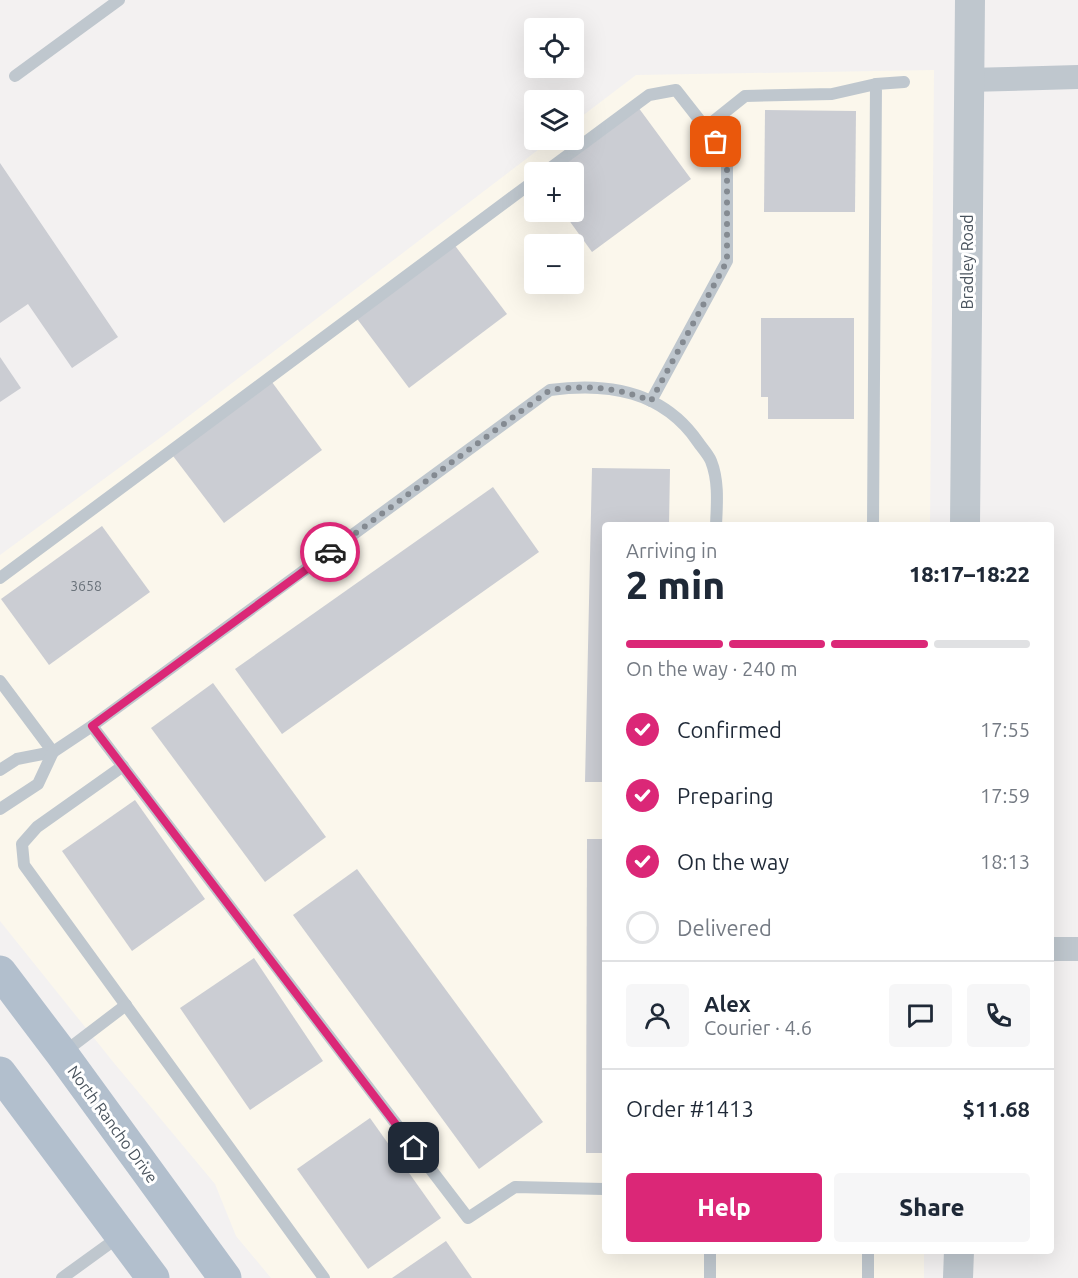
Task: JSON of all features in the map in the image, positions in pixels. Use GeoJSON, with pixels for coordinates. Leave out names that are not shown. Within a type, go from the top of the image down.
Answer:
{"type":"FeatureCollection","features":[{"type":"Feature","properties":{"kind":"main road","name":"North Rancho Drive"},"geometry":{"type":"LineString","coordinates":[[0,972],[225,1278]]}},
{"type":"Feature","properties":{"kind":"main road"},"geometry":{"type":"LineString","coordinates":[[0,1073],[153,1278]]}},
{"type":"Feature","properties":{"kind":"street","name":"Bradley Road"},"geometry":{"type":"LineString","coordinates":[[964,522],[970,0]]}},
{"type":"Feature","properties":{"kind":"street"},"geometry":{"type":"LineString","coordinates":[[968,80],[1078,77]]}},
{"type":"Feature","properties":{"kind":"street"},"geometry":{"type":"LineString","coordinates":[[1054,949],[1078,949]]}},
{"type":"Feature","properties":{"kind":"street"},"geometry":{"type":"LineString","coordinates":[[958,1254],[958,1278]]}},
{"type":"Feature","properties":{"kind":"lane"},"geometry":{"type":"LineString","coordinates":[[15,76],[119,0]]}},
{"type":"Feature","properties":{"kind":"lane"},"geometry":{"type":"LineString","coordinates":[[705,128],[745,96],[832,94],[876,84],[904,82]]}},
{"type":"Feature","properties":{"kind":"lane"},"geometry":{"type":"LineString","coordinates":[[873,522],[876,84]]}},
{"type":"Feature","properties":{"kind":"lane"},"geometry":{"type":"LineString","coordinates":[[559,162],[649,95],[676,90],[727,155],[727,261],[651,401]]}},
{"type":"Feature","properties":{"kind":"lane"},"geometry":{"type":"LineString","coordinates":[[0,578],[524,188]]}},
{"type":"Feature","properties":{"kind":"lane"},"geometry":{"type":"LineString","coordinates":[[0,770],[17,759],[53,752],[92,726],[550,390],[580,386],[626,391],[651,401],[688,428],[711,460],[717,490],[716,522]]}},
{"type":"Feature","properties":{"kind":"lane"},"geometry":{"type":"LineString","coordinates":[[0,681],[53,752]]}},
{"type":"Feature","properties":{"kind":"lane"},"geometry":{"type":"LineString","coordinates":[[92,726],[468,1218],[515,1187],[602,1189]]}},
{"type":"Feature","properties":{"kind":"lane"},"geometry":{"type":"LineString","coordinates":[[0,809],[38,784],[53,752]]}},
{"type":"Feature","properties":{"kind":"lane"},"geometry":{"type":"LineString","coordinates":[[123,766],[37,827],[22,844],[24,865],[324,1278]]}},
{"type":"Feature","properties":{"kind":"lane"},"geometry":{"type":"LineString","coordinates":[[62,1054],[126,1005]]}},
{"type":"Feature","properties":{"kind":"lane"},"geometry":{"type":"LineString","coordinates":[[62,1278],[121,1235]]}},
{"type":"Feature","properties":{"kind":"lane"},"geometry":{"type":"LineString","coordinates":[[710,1254],[710,1278]]}},
{"type":"Feature","properties":{"kind":"lane"},"geometry":{"type":"LineString","coordinates":[[868,1254],[868,1278]]}},
{"type":"Feature","properties":{"kind":"shaded area"},"geometry":{"type":"Polygon","coordinates":[[[934,70],[930,522],[602,522],[602,1254],[924,1254],[924,1278],[271,1278],[236,1236],[215,1184],[0,921],[0,555],[164,435],[538,150],[584,150],[584,115],[636,75],[934,70]]]}},
{"type":"Feature","properties":{"kind":"building"},"geometry":{"type":"Polygon","coordinates":[[[638,107],[691,179],[592,252],[584,241],[584,234],[579,234],[570,222],[584,222],[584,162],[561,162],[578,150],[584,150],[584,146],[638,107]]]}},
{"type":"Feature","properties":{"kind":"building"},"geometry":{"type":"Polygon","coordinates":[[[765,110],[856,111],[855,212],[764,212],[765,110]]]}},
{"type":"Feature","properties":{"kind":"building"},"geometry":{"type":"Polygon","coordinates":[[[0,163],[118,337],[72,368],[28,304],[0,323],[0,163]]]}},
{"type":"Feature","properties":{"kind":"building"},"geometry":{"type":"Polygon","coordinates":[[[453,243],[507,314],[409,388],[355,316],[453,243]]]}},
{"type":"Feature","properties":{"kind":"building"},"geometry":{"type":"Polygon","coordinates":[[[761,318],[854,318],[854,419],[768,419],[768,397],[761,397],[761,318]]]}},
{"type":"Feature","properties":{"kind":"building"},"geometry":{"type":"Polygon","coordinates":[[[0,357],[21,388],[0,402],[0,357]]]}},
{"type":"Feature","properties":{"kind":"building"},"geometry":{"type":"Polygon","coordinates":[[[269,378],[322,450],[224,523],[170,452],[269,378]]]}},
{"type":"Feature","properties":{"kind":"building"},"geometry":{"type":"Polygon","coordinates":[[[592,468],[670,469],[669,522],[602,522],[602,782],[585,782],[592,468]]]}},
{"type":"Feature","properties":{"kind":"building"},"geometry":{"type":"Polygon","coordinates":[[[493,487],[539,552],[282,734],[235,669],[493,487]]]}},
{"type":"Feature","properties":{"kind":"building"},"geometry":{"type":"Polygon","coordinates":[[[102,526],[150,592],[49,665],[1,599],[102,526]]]}},
{"type":"Feature","properties":{"kind":"building"},"geometry":{"type":"Polygon","coordinates":[[[213,683],[326,837],[265,882],[151,728],[213,683]]]}},
{"type":"Feature","properties":{"kind":"building"},"geometry":{"type":"Polygon","coordinates":[[[135,800],[205,899],[132,951],[62,851],[135,800]]]}},
{"type":"Feature","properties":{"kind":"building"},"geometry":{"type":"Polygon","coordinates":[[[587,839],[602,839],[602,1153],[586,1153],[587,839]]]}},
{"type":"Feature","properties":{"kind":"building"},"geometry":{"type":"Polygon","coordinates":[[[357,869],[543,1122],[479,1169],[293,915],[357,869]]]}},
{"type":"Feature","properties":{"kind":"building"},"geometry":{"type":"Polygon","coordinates":[[[254,958],[323,1061],[250,1110],[180,1008],[254,958]]]}},
{"type":"Feature","properties":{"kind":"building"},"geometry":{"type":"Polygon","coordinates":[[[370,1118],[441,1218],[368,1269],[297,1169],[370,1118]]]}},
{"type":"Feature","properties":{"kind":"building"},"geometry":{"type":"Polygon","coordinates":[[[446,1241],[472,1278],[392,1278],[446,1241]]]}},
{"type":"Feature","properties":{"kind":"way so far"},"geometry":{"type":"LineString","coordinates":[[330,552],[550,390],[580,386],[626,391],[651,401],[727,261],[727,155],[716,142]]}},
{"type":"Feature","properties":{"kind":"route"},"geometry":{"type":"LineString","coordinates":[[330,552],[92,726],[414,1148]]}}]}
